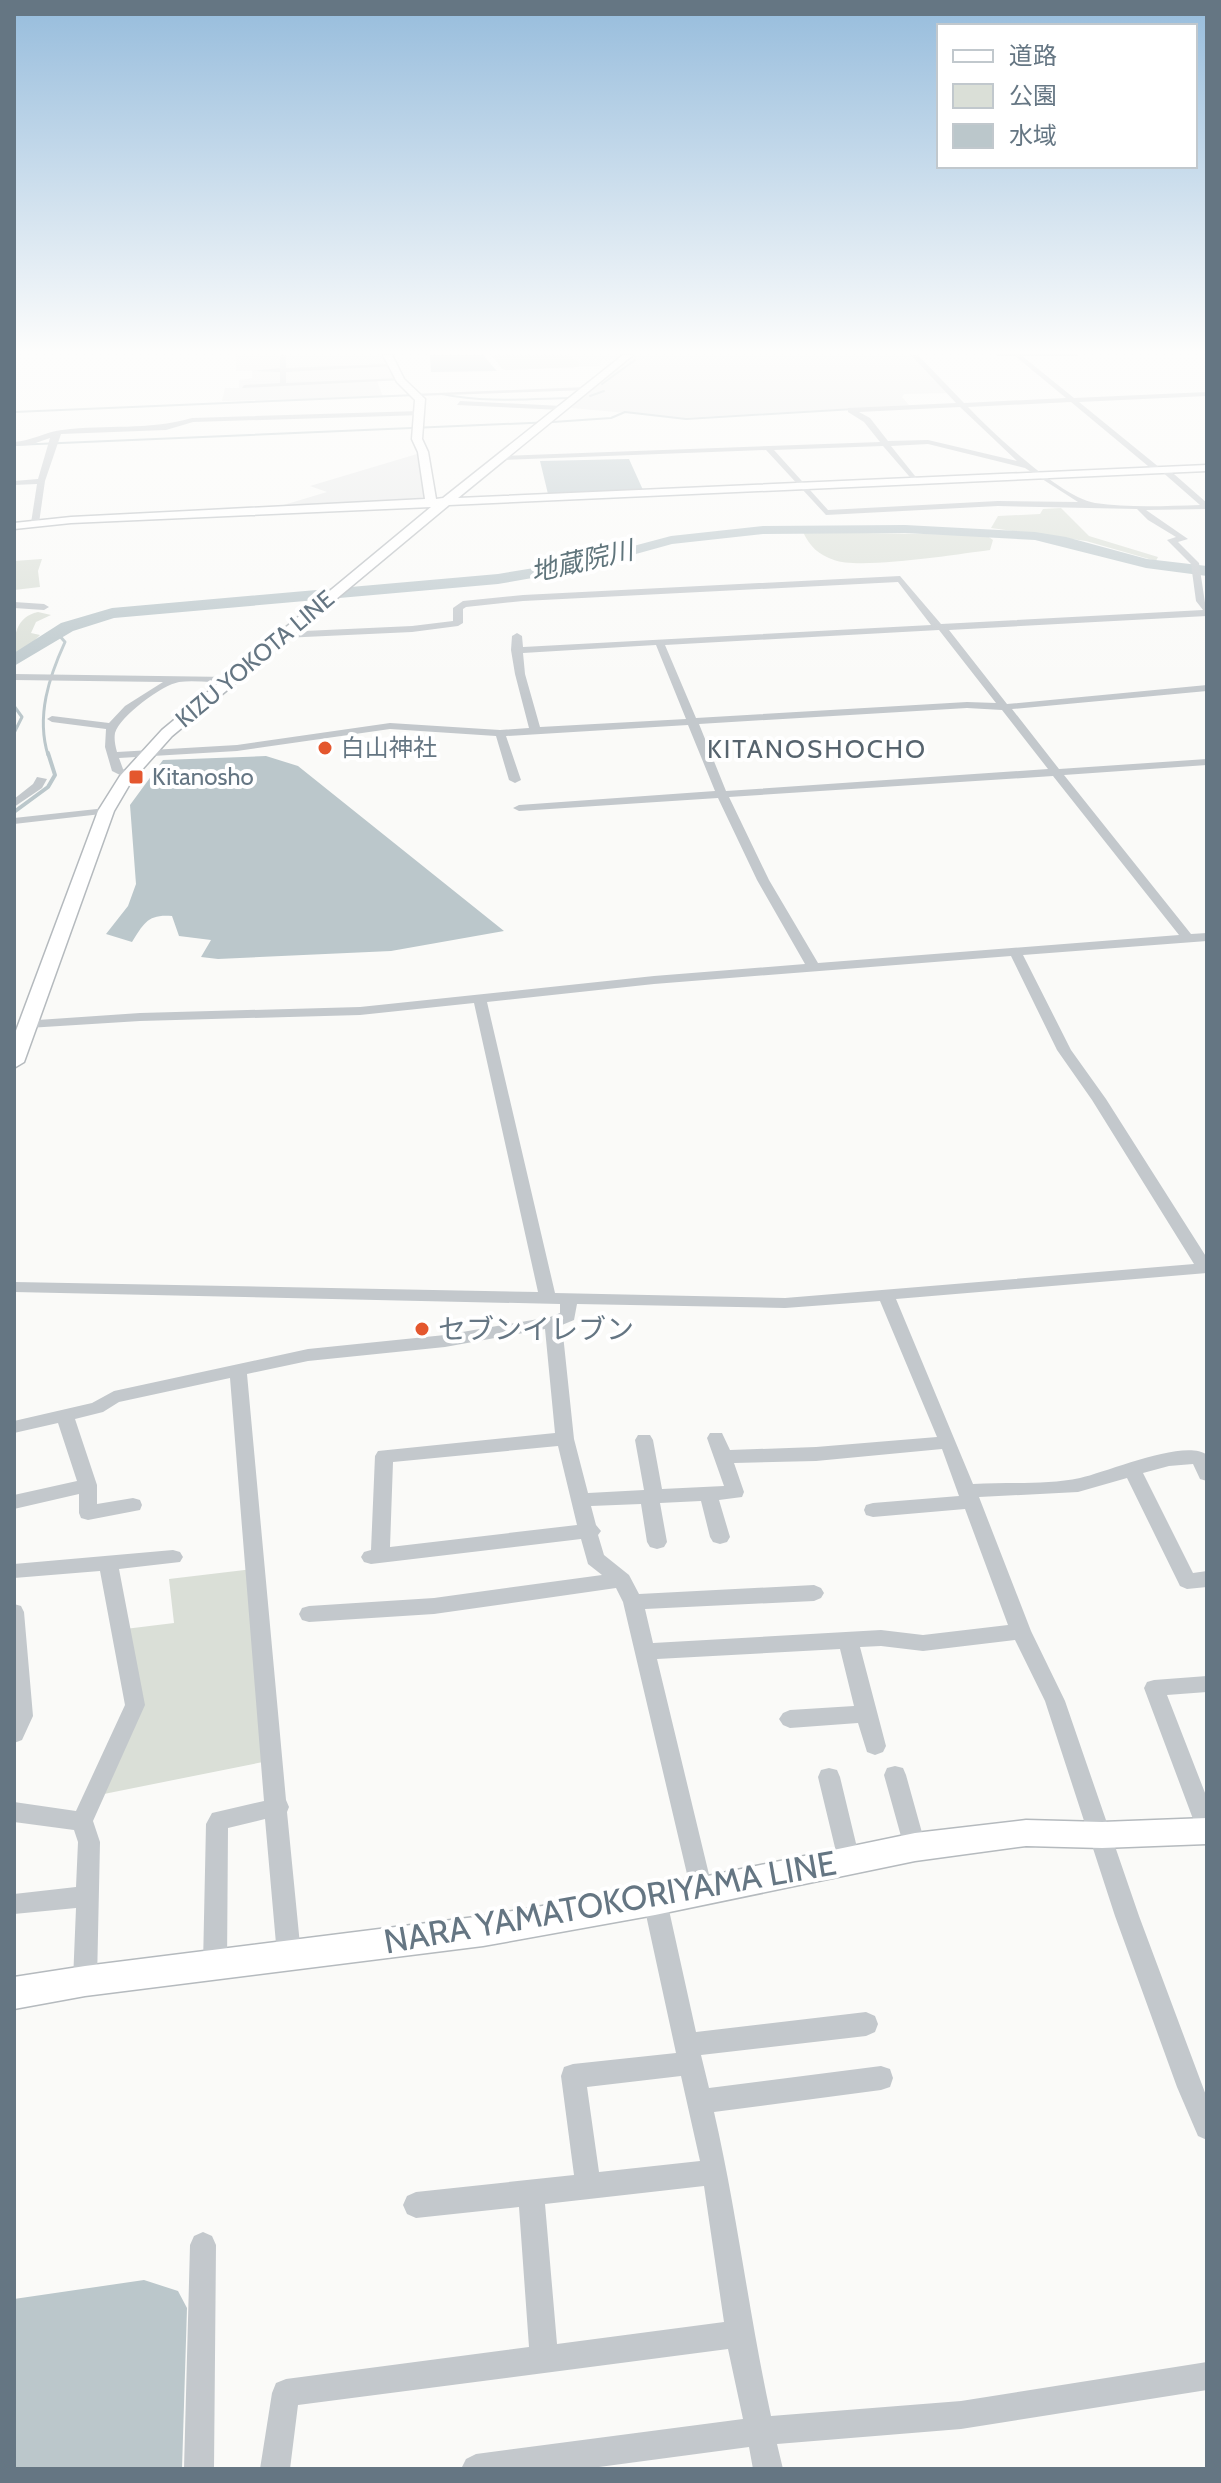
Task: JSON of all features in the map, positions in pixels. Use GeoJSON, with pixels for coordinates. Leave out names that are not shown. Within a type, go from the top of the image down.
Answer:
{"type":"FeatureCollection","features":[{"type":"Feature","properties":{"kind":"main road"},"geometry":{"type":"LineString","coordinates":[[425,471],[426,482],[438,503]]}},
{"type":"Feature","properties":{"kind":"main road","name":"KIZU YOKOTA LINE"},"geometry":{"type":"LineString","coordinates":[[14,1062],[22,1031],[106,811],[128,776],[147,753],[230,680],[438,503],[483,471]]}},
{"type":"Feature","properties":{"kind":"main road"},"geometry":{"type":"LineString","coordinates":[[14,526],[1122,471]]}},
{"type":"Feature","properties":{"kind":"main road","name":"NARA YAMATOKORIYAMA LINE"},"geometry":{"type":"LineString","coordinates":[[14,1993],[85,1981],[483,1931],[655,1901],[915,1847],[1026,1833],[1102,1835],[1207,1829]]}},
{"type":"Feature","properties":{"kind":"street"},"geometry":{"type":"LineString","coordinates":[[35,523],[45,471]]}},
{"type":"Feature","properties":{"kind":"street"},"geometry":{"type":"LineString","coordinates":[[788,471],[826,513],[1020,503],[1141,509],[1207,507],[1162,471]]}},
{"type":"Feature","properties":{"kind":"street"},"geometry":{"type":"LineString","coordinates":[[907,471],[915,481]]}},
{"type":"Feature","properties":{"kind":"street"},"geometry":{"type":"LineString","coordinates":[[1033,471],[1088,504]]}},
{"type":"Feature","properties":{"kind":"street"},"geometry":{"type":"LineString","coordinates":[[14,483],[41,481]]}},
{"type":"Feature","properties":{"kind":"street"},"geometry":{"type":"LineString","coordinates":[[516,650],[1207,612],[1201,601],[1198,571],[1171,540],[1184,539],[1175,531],[1154,522],[1141,509]]}},
{"type":"Feature","properties":{"kind":"street"},"geometry":{"type":"LineString","coordinates":[[283,635],[412,629],[458,623],[458,608],[463,604],[523,598],[900,579],[1188,939]]}},
{"type":"Feature","properties":{"kind":"street"},"geometry":{"type":"LineString","coordinates":[[14,605],[44,607]]}},
{"type":"Feature","properties":{"kind":"street"},"geometry":{"type":"LineString","coordinates":[[517,636],[516,650],[535,730]]}},
{"type":"Feature","properties":{"kind":"street"},"geometry":{"type":"LineString","coordinates":[[659,641],[722,794],[763,880],[814,968]]}},
{"type":"Feature","properties":{"kind":"street"},"geometry":{"type":"LineString","coordinates":[[14,677],[230,680]]}},
{"type":"Feature","properties":{"kind":"street"},"geometry":{"type":"LineString","coordinates":[[128,776],[118,771],[109,739],[112,727],[139,699],[176,678]]}},
{"type":"Feature","properties":{"kind":"street"},"geometry":{"type":"LineString","coordinates":[[114,755],[237,748],[390,726],[500,733],[967,705],[1005,707],[1207,688]]}},
{"type":"Feature","properties":{"kind":"street"},"geometry":{"type":"LineString","coordinates":[[52,719],[112,727]]}},
{"type":"Feature","properties":{"kind":"street"},"geometry":{"type":"LineString","coordinates":[[500,733],[515,780]]}},
{"type":"Feature","properties":{"kind":"street"},"geometry":{"type":"LineString","coordinates":[[519,808],[1207,762]]}},
{"type":"Feature","properties":{"kind":"street"},"geometry":{"type":"LineString","coordinates":[[15,801],[38,786],[41,779]]}},
{"type":"Feature","properties":{"kind":"street"},"geometry":{"type":"LineString","coordinates":[[14,821],[106,811]]}},
{"type":"Feature","properties":{"kind":"street"},"geometry":{"type":"LineString","coordinates":[[22,1031],[140,1017],[338,1012],[814,968],[1207,937]]}},
{"type":"Feature","properties":{"kind":"street"},"geometry":{"type":"LineString","coordinates":[[14,1287],[785,1303],[1206,1268],[1099,1099],[1064,1050],[1015,952]]}},
{"type":"Feature","properties":{"kind":"street"},"geometry":{"type":"LineString","coordinates":[[480,999],[548,1300]]}},
{"type":"Feature","properties":{"kind":"street"},"geometry":{"type":"LineString","coordinates":[[886,1296],[948,1442],[1021,1631],[1055,1701],[1127,1916],[1189,2087],[1207,2127]]}},
{"type":"Feature","properties":{"kind":"street"},"geometry":{"type":"LineString","coordinates":[[14,1427],[97,1408],[114,1397],[308,1355],[445,1341],[553,1322],[568,1316],[569,1300]]}},
{"type":"Feature","properties":{"kind":"street"},"geometry":{"type":"LineString","coordinates":[[553,1322],[565,1439],[591,1531],[595,1559],[622,1580],[633,1602],[702,1891]]}},
{"type":"Feature","properties":{"kind":"street"},"geometry":{"type":"LineString","coordinates":[[238,1369],[289,1955]]}},
{"type":"Feature","properties":{"kind":"street"},"geometry":{"type":"LineString","coordinates":[[65,1417],[88,1485],[88,1513],[133,1505]]}},
{"type":"Feature","properties":{"kind":"street"},"geometry":{"type":"LineString","coordinates":[[583,1500],[735,1492],[716,1438]]}},
{"type":"Feature","properties":{"kind":"street"},"geometry":{"type":"LineString","coordinates":[[565,1439],[384,1456],[376,1556],[591,1531]]}},
{"type":"Feature","properties":{"kind":"street"},"geometry":{"type":"LineString","coordinates":[[644,1440],[657,1542]]}},
{"type":"Feature","properties":{"kind":"street"},"geometry":{"type":"LineString","coordinates":[[723,1457],[816,1454],[948,1442]]}},
{"type":"Feature","properties":{"kind":"street"},"geometry":{"type":"LineString","coordinates":[[873,1510],[1078,1485],[1169,1459],[1199,1457],[1207,1474]]}},
{"type":"Feature","properties":{"kind":"street"},"geometry":{"type":"LineString","coordinates":[[1133,1471],[1187,1581],[1207,1579]]}},
{"type":"Feature","properties":{"kind":"street"},"geometry":{"type":"LineString","coordinates":[[14,1502],[88,1485]]}},
{"type":"Feature","properties":{"kind":"street"},"geometry":{"type":"LineString","coordinates":[[708,1493],[720,1537]]}},
{"type":"Feature","properties":{"kind":"street"},"geometry":{"type":"LineString","coordinates":[[14,1571],[173,1557]]}},
{"type":"Feature","properties":{"kind":"street"},"geometry":{"type":"LineString","coordinates":[[85,1981],[89,1842],[82,1821],[135,1705],[108,1562]]}},
{"type":"Feature","properties":{"kind":"street"},"geometry":{"type":"LineString","coordinates":[[309,1614],[434,1606],[622,1580]]}},
{"type":"Feature","properties":{"kind":"street"},"geometry":{"type":"LineString","coordinates":[[633,1602],[814,1593]]}},
{"type":"Feature","properties":{"kind":"street"},"geometry":{"type":"LineString","coordinates":[[14,1612],[22,1716],[14,1734]]}},
{"type":"Feature","properties":{"kind":"street"},"geometry":{"type":"LineString","coordinates":[[646,1652],[881,1638],[923,1643],[1021,1631]]}},
{"type":"Feature","properties":{"kind":"street"},"geometry":{"type":"LineString","coordinates":[[848,1640],[875,1746]]}},
{"type":"Feature","properties":{"kind":"street"},"geometry":{"type":"LineString","coordinates":[[1207,1684],[1154,1688],[1207,1829]]}},
{"type":"Feature","properties":{"kind":"street"},"geometry":{"type":"LineString","coordinates":[[790,1719],[866,1714]]}},
{"type":"Feature","properties":{"kind":"street"},"geometry":{"type":"LineString","coordinates":[[895,1775],[915,1847]]}},
{"type":"Feature","properties":{"kind":"street"},"geometry":{"type":"LineString","coordinates":[[829,1777],[849,1860]]}},
{"type":"Feature","properties":{"kind":"street"},"geometry":{"type":"LineString","coordinates":[[215,1965],[217,1824],[220,1820],[278,1807]]}},
{"type":"Feature","properties":{"kind":"street"},"geometry":{"type":"LineString","coordinates":[[14,1812],[82,1821]]}},
{"type":"Feature","properties":{"kind":"street"},"geometry":{"type":"LineString","coordinates":[[14,1904],[88,1896]]}},
{"type":"Feature","properties":{"kind":"street"},"geometry":{"type":"LineString","coordinates":[[655,1901],[701,2101],[739,2334],[768,2469]]}},
{"type":"Feature","properties":{"kind":"street"},"geometry":{"type":"LineString","coordinates":[[588,2185],[573,2076],[866,2024]]}},
{"type":"Feature","properties":{"kind":"street"},"geometry":{"type":"LineString","coordinates":[[701,2101],[881,2078]]}},
{"type":"Feature","properties":{"kind":"street"},"geometry":{"type":"LineString","coordinates":[[416,2205],[715,2172]]}},
{"type":"Feature","properties":{"kind":"street"},"geometry":{"type":"LineString","coordinates":[[531,2194],[544,2359]]}},
{"type":"Feature","properties":{"kind":"street"},"geometry":{"type":"LineString","coordinates":[[199,2469],[203,2245]]}},
{"type":"Feature","properties":{"kind":"street"},"geometry":{"type":"LineString","coordinates":[[275,2469],[286,2393],[739,2334]]}},
{"type":"Feature","properties":{"kind":"street"},"geometry":{"type":"LineString","coordinates":[[476,2469],[760,2431],[961,2415],[1207,2376]]}},
{"type":"Feature","properties":{"kind":"shaded area"},"geometry":{"type":"Polygon","coordinates":[[[361,471],[420,471],[426,500],[267,510],[327,492],[310,486],[361,471]]]}},
{"type":"Feature","properties":{"kind":"green space"},"geometry":{"type":"Polygon","coordinates":[[[1061,508],[1089,536],[1158,557],[1156,561],[1086,541],[991,528],[998,516],[1040,514],[1043,509],[1061,508]]]}},
{"type":"Feature","properties":{"kind":"green space"},"geometry":{"type":"Polygon","coordinates":[[[803,532],[986,535],[993,540],[990,550],[910,560],[847,563],[819,552],[803,532]]]}},
{"type":"Feature","properties":{"kind":"green space"},"geometry":{"type":"Polygon","coordinates":[[[42,559],[38,571],[40,587],[14,590],[14,561],[42,559]]]}},
{"type":"Feature","properties":{"kind":"green space"},"geometry":{"type":"Polygon","coordinates":[[[38,612],[51,615],[36,622],[31,633],[40,635],[27,648],[14,654],[21,622],[38,612]]]}},
{"type":"Feature","properties":{"kind":"green space"},"geometry":{"type":"Polygon","coordinates":[[[253,1569],[263,1762],[99,1795],[139,1704],[125,1629],[174,1623],[169,1579],[253,1569]]]}},
{"type":"Feature","properties":{"kind":"water"},"geometry":{"type":"Polygon","coordinates":[[[542,471],[634,471],[643,490],[548,494],[542,471]]]}},
{"type":"Feature","properties":{"kind":"water"},"geometry":{"type":"Polygon","coordinates":[[[266,756],[298,766],[504,931],[391,951],[218,959],[201,957],[211,940],[179,936],[172,916],[152,918],[132,942],[106,934],[128,906],[136,884],[130,805],[163,760],[266,756]]]}},
{"type":"Feature","properties":{"kind":"water"},"geometry":{"type":"Polygon","coordinates":[[[144,2280],[178,2291],[187,2308],[182,2469],[14,2469],[14,2299],[144,2280]]]}},
{"type":"Feature","properties":{"kind":"waterway","name":"地蔵院川"},"geometry":{"type":"LineString","coordinates":[[14,661],[67,627],[112,613],[498,579],[578,565],[671,540],[763,530],[905,529],[1035,536],[1066,541],[1146,563],[1207,571]]}},
{"type":"Feature","properties":{"kind":"waterway"},"geometry":{"type":"LineString","coordinates":[[48,755],[43,726],[46,697],[65,642],[58,634]]}},
{"type":"Feature","properties":{"kind":"waterway"},"geometry":{"type":"LineString","coordinates":[[14,706],[22,717],[14,733]]}},
{"type":"Feature","properties":{"kind":"waterway"},"geometry":{"type":"LineString","coordinates":[[14,812],[48,787],[55,775],[48,753]]}},
{"type":"Feature","properties":{"kind":"place","name":"白山神社"},"geometry":{"type":"Point","coordinates":[325,748]}},
{"type":"Feature","properties":{"kind":"place","name":"Kitanosho"},"geometry":{"type":"Point","coordinates":[136,777]}},
{"type":"Feature","properties":{"kind":"place","name":"セブンイレブン"},"geometry":{"type":"Point","coordinates":[422,1329]}},
{"type":"Feature","properties":{"kind":"district","name":"KITANOSHOCHO"},"geometry":{"type":"Point","coordinates":[817,749]}}]}
